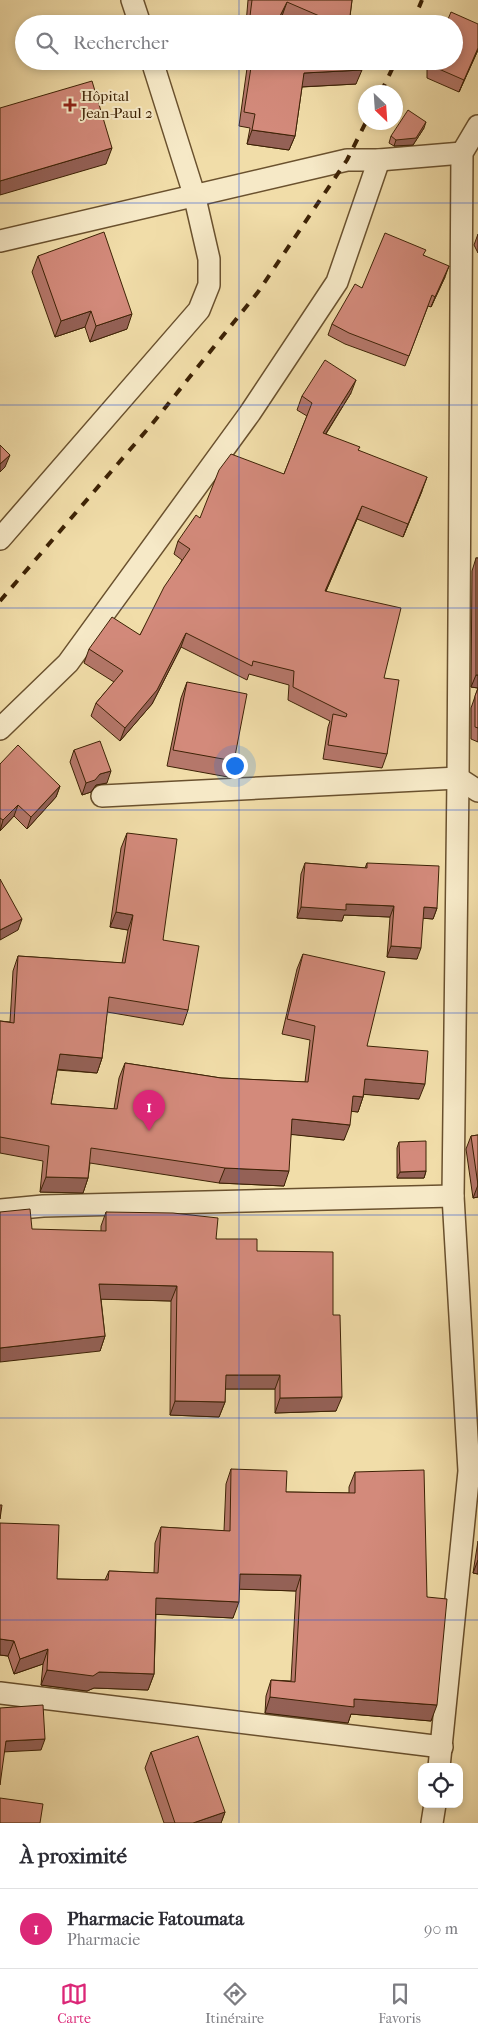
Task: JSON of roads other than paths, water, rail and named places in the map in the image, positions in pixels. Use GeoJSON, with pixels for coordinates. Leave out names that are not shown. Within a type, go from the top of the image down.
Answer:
{"type":"FeatureCollection","features":[{"type":"Feature","properties":{"kind":"street"},"geometry":{"type":"LineString","coordinates":[[132,0],[137,15]]}},
{"type":"Feature","properties":{"kind":"street"},"geometry":{"type":"LineString","coordinates":[[0,539],[199,310],[209,285],[209,259],[194,194],[155,70]]}},
{"type":"Feature","properties":{"kind":"street"},"geometry":{"type":"LineString","coordinates":[[0,1693],[440,1757],[473,1472],[453,1196],[462,153],[478,126]]}},
{"type":"Feature","properties":{"kind":"street"},"geometry":{"type":"LineString","coordinates":[[0,241],[194,194],[347,160],[379,160],[462,153]]}},
{"type":"Feature","properties":{"kind":"street"},"geometry":{"type":"LineString","coordinates":[[0,729],[68,663],[250,413],[337,282],[379,160]]}},
{"type":"Feature","properties":{"kind":"street"},"geometry":{"type":"LineString","coordinates":[[102,796],[458,778],[478,791]]}},
{"type":"Feature","properties":{"kind":"street"},"geometry":{"type":"LineString","coordinates":[[0,1210],[43,1206],[453,1196]]}},
{"type":"Feature","properties":{"kind":"street"},"geometry":{"type":"LineString","coordinates":[[432,1823],[434,1808]]}},
{"type":"Feature","properties":{"kind":"railway"},"geometry":{"type":"LineString","coordinates":[[416,15],[422,0]]}},
{"type":"Feature","properties":{"kind":"railway"},"geometry":{"type":"LineString","coordinates":[[384,85],[392,70]]}},
{"type":"Feature","properties":{"kind":"railway"},"geometry":{"type":"LineString","coordinates":[[0,601],[152,424],[258,292],[347,160],[362,130]]}},
{"type":"Feature","properties":{"kind":"place","name":"Hôpital Jean-Paul 2"},"geometry":{"type":"Point","coordinates":[70,105]}},
{"type":"Feature","properties":{"kind":"place","name":"Pharmacie Fatoumata"},"geometry":{"type":"Point","coordinates":[149,1131]}}]}
